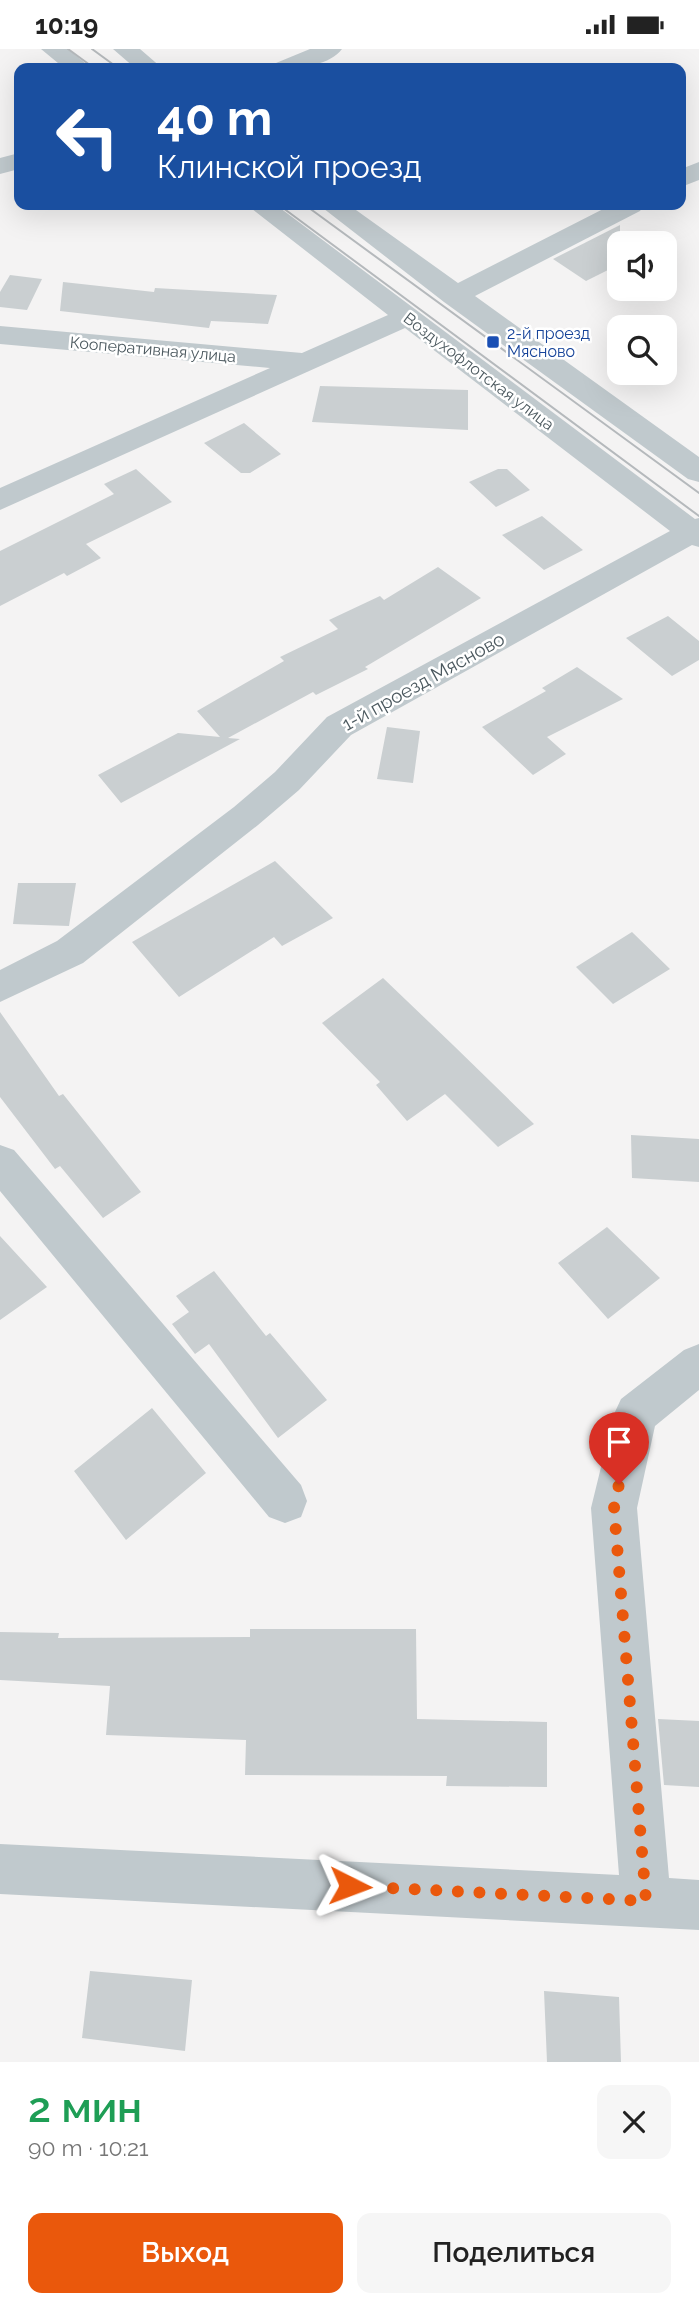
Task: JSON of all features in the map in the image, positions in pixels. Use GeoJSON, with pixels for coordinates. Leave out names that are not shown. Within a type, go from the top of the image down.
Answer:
{"type":"FeatureCollection","features":[{"type":"Feature","properties":{"kind":"street"},"geometry":{"type":"LineString","coordinates":[[53,49],[72,63]]}},
{"type":"Feature","properties":{"kind":"street"},"geometry":{"type":"LineString","coordinates":[[125,49],[143,63]]}},
{"type":"Feature","properties":{"kind":"street"},"geometry":{"type":"LineString","coordinates":[[297,63],[330,49]]}},
{"type":"Feature","properties":{"kind":"street","name":"Воздухофлотская улица"},"geometry":{"type":"LineString","coordinates":[[267,210],[697,532]]}},
{"type":"Feature","properties":{"kind":"street"},"geometry":{"type":"LineString","coordinates":[[339,210],[699,472]]}},
{"type":"Feature","properties":{"kind":"street"},"geometry":{"type":"LineString","coordinates":[[454,296],[621,210]]}},
{"type":"Feature","properties":{"kind":"street"},"geometry":{"type":"LineString","coordinates":[[0,500],[407,317]]}},
{"type":"Feature","properties":{"kind":"street","name":"Кооперативная улица"},"geometry":{"type":"LineString","coordinates":[[0,335],[306,363]]}},
{"type":"Feature","properties":{"kind":"street","name":"1-й проезд Мясново"},"geometry":{"type":"LineString","coordinates":[[0,987],[70,952],[169,876],[287,781],[339,726],[697,532]]}},
{"type":"Feature","properties":{"kind":"street"},"geometry":{"type":"LineString","coordinates":[[0,1162],[285,1500]]}},
{"type":"Feature","properties":{"kind":"street"},"geometry":{"type":"LineString","coordinates":[[646,1901],[614,1508],[636,1414],[699,1364]]}},
{"type":"Feature","properties":{"kind":"street"},"geometry":{"type":"LineString","coordinates":[[0,1869],[699,1905]]}},
{"type":"Feature","properties":{"kind":"building"},"geometry":{"type":"Polygon","coordinates":[[[620,225],[620,231],[608,231],[620,225]]]}},
{"type":"Feature","properties":{"kind":"building"},"geometry":{"type":"Polygon","coordinates":[[[607,232],[607,270],[586,281],[553,259],[607,232]]]}},
{"type":"Feature","properties":{"kind":"building"},"geometry":{"type":"Polygon","coordinates":[[[10,275],[42,279],[27,310],[0,307],[0,292],[10,275]]]}},
{"type":"Feature","properties":{"kind":"building"},"geometry":{"type":"Polygon","coordinates":[[[63,282],[154,292],[155,288],[277,295],[268,324],[211,321],[209,328],[60,311],[63,282]]]}},
{"type":"Feature","properties":{"kind":"building"},"geometry":{"type":"Polygon","coordinates":[[[320,386],[468,390],[468,430],[312,422],[320,386]]]}},
{"type":"Feature","properties":{"kind":"building"},"geometry":{"type":"Polygon","coordinates":[[[244,423],[281,454],[250,473],[241,473],[204,443],[244,423]]]}},
{"type":"Feature","properties":{"kind":"building"},"geometry":{"type":"Polygon","coordinates":[[[136,469],[172,502],[86,544],[101,558],[67,576],[64,573],[0,606],[0,551],[114,494],[104,484],[136,469]]]}},
{"type":"Feature","properties":{"kind":"building"},"geometry":{"type":"Polygon","coordinates":[[[498,469],[507,469],[530,490],[496,507],[469,482],[498,469]]]}},
{"type":"Feature","properties":{"kind":"building"},"geometry":{"type":"Polygon","coordinates":[[[542,516],[583,550],[544,570],[502,535],[542,516]]]}},
{"type":"Feature","properties":{"kind":"building"},"geometry":{"type":"Polygon","coordinates":[[[438,567],[481,598],[365,667],[368,669],[316,695],[313,692],[228,738],[240,739],[121,803],[98,775],[178,733],[220,737],[197,711],[284,661],[280,657],[338,629],[329,620],[380,596],[384,600],[438,567]]]}},
{"type":"Feature","properties":{"kind":"building"},"geometry":{"type":"Polygon","coordinates":[[[668,616],[699,641],[699,660],[672,676],[626,638],[668,616]]]}},
{"type":"Feature","properties":{"kind":"building"},"geometry":{"type":"Polygon","coordinates":[[[577,667],[623,699],[547,737],[566,754],[533,775],[482,727],[546,691],[542,688],[577,667]]]}},
{"type":"Feature","properties":{"kind":"building"},"geometry":{"type":"Polygon","coordinates":[[[387,727],[420,731],[413,783],[377,779],[387,727]]]}},
{"type":"Feature","properties":{"kind":"building"},"geometry":{"type":"Polygon","coordinates":[[[275,861],[333,918],[282,946],[274,937],[179,997],[132,942],[275,861]]]}},
{"type":"Feature","properties":{"kind":"building"},"geometry":{"type":"Polygon","coordinates":[[[18,883],[76,883],[69,926],[13,924],[18,883]]]}},
{"type":"Feature","properties":{"kind":"building"},"geometry":{"type":"Polygon","coordinates":[[[632,932],[670,969],[613,1004],[576,967],[632,932]]]}},
{"type":"Feature","properties":{"kind":"building"},"geometry":{"type":"Polygon","coordinates":[[[383,978],[534,1124],[498,1147],[445,1094],[407,1121],[376,1085],[380,1082],[322,1023],[383,978]]]}},
{"type":"Feature","properties":{"kind":"building"},"geometry":{"type":"Polygon","coordinates":[[[0,1012],[59,1096],[63,1094],[141,1192],[103,1218],[60,1166],[55,1169],[0,1097],[0,1012]]]}},
{"type":"Feature","properties":{"kind":"building"},"geometry":{"type":"Polygon","coordinates":[[[631,1135],[699,1139],[699,1182],[632,1178],[631,1135]]]}},
{"type":"Feature","properties":{"kind":"building"},"geometry":{"type":"Polygon","coordinates":[[[607,1227],[660,1278],[608,1319],[558,1263],[607,1227]]]}},
{"type":"Feature","properties":{"kind":"building"},"geometry":{"type":"Polygon","coordinates":[[[0,1236],[47,1287],[0,1320],[0,1236]]]}},
{"type":"Feature","properties":{"kind":"building"},"geometry":{"type":"Polygon","coordinates":[[[214,1271],[266,1336],[270,1333],[327,1400],[278,1438],[209,1344],[195,1354],[172,1324],[189,1312],[176,1296],[214,1271]]]}},
{"type":"Feature","properties":{"kind":"building"},"geometry":{"type":"Polygon","coordinates":[[[152,1408],[206,1473],[126,1540],[74,1471],[152,1408]]]}},
{"type":"Feature","properties":{"kind":"building"},"geometry":{"type":"Polygon","coordinates":[[[250,1629],[416,1629],[417,1719],[547,1722],[547,1787],[446,1786],[447,1776],[245,1775],[246,1740],[106,1735],[110,1686],[0,1680],[0,1632],[59,1633],[58,1638],[250,1637],[250,1629]]]}},
{"type":"Feature","properties":{"kind":"building"},"geometry":{"type":"Polygon","coordinates":[[[658,1719],[699,1721],[699,1787],[664,1785],[658,1719]]]}},
{"type":"Feature","properties":{"kind":"building"},"geometry":{"type":"Polygon","coordinates":[[[90,1971],[192,1980],[185,2051],[82,2038],[90,1971]]]}},
{"type":"Feature","properties":{"kind":"building"},"geometry":{"type":"Polygon","coordinates":[[[544,1991],[619,1997],[621,2062],[547,2062],[544,1991]]]}},
{"type":"Feature","properties":{"kind":"tram line"},"geometry":{"type":"LineString","coordinates":[[68,49],[87,63]]}},
{"type":"Feature","properties":{"kind":"tram line"},"geometry":{"type":"LineString","coordinates":[[92,49],[111,63]]}},
{"type":"Feature","properties":{"kind":"tram line"},"geometry":{"type":"LineString","coordinates":[[286,210],[699,516]]}},
{"type":"Feature","properties":{"kind":"tram line"},"geometry":{"type":"LineString","coordinates":[[312,210],[699,493]]}},
{"type":"Feature","properties":{"kind":"place","name":"2-й проезд Мясново"},"geometry":{"type":"Point","coordinates":[493,342]}},
{"type":"Feature","properties":{"kind":"route"},"geometry":{"type":"LineString","coordinates":[[350,1886],[646,1901],[614,1508],[619,1484]]}}]}
